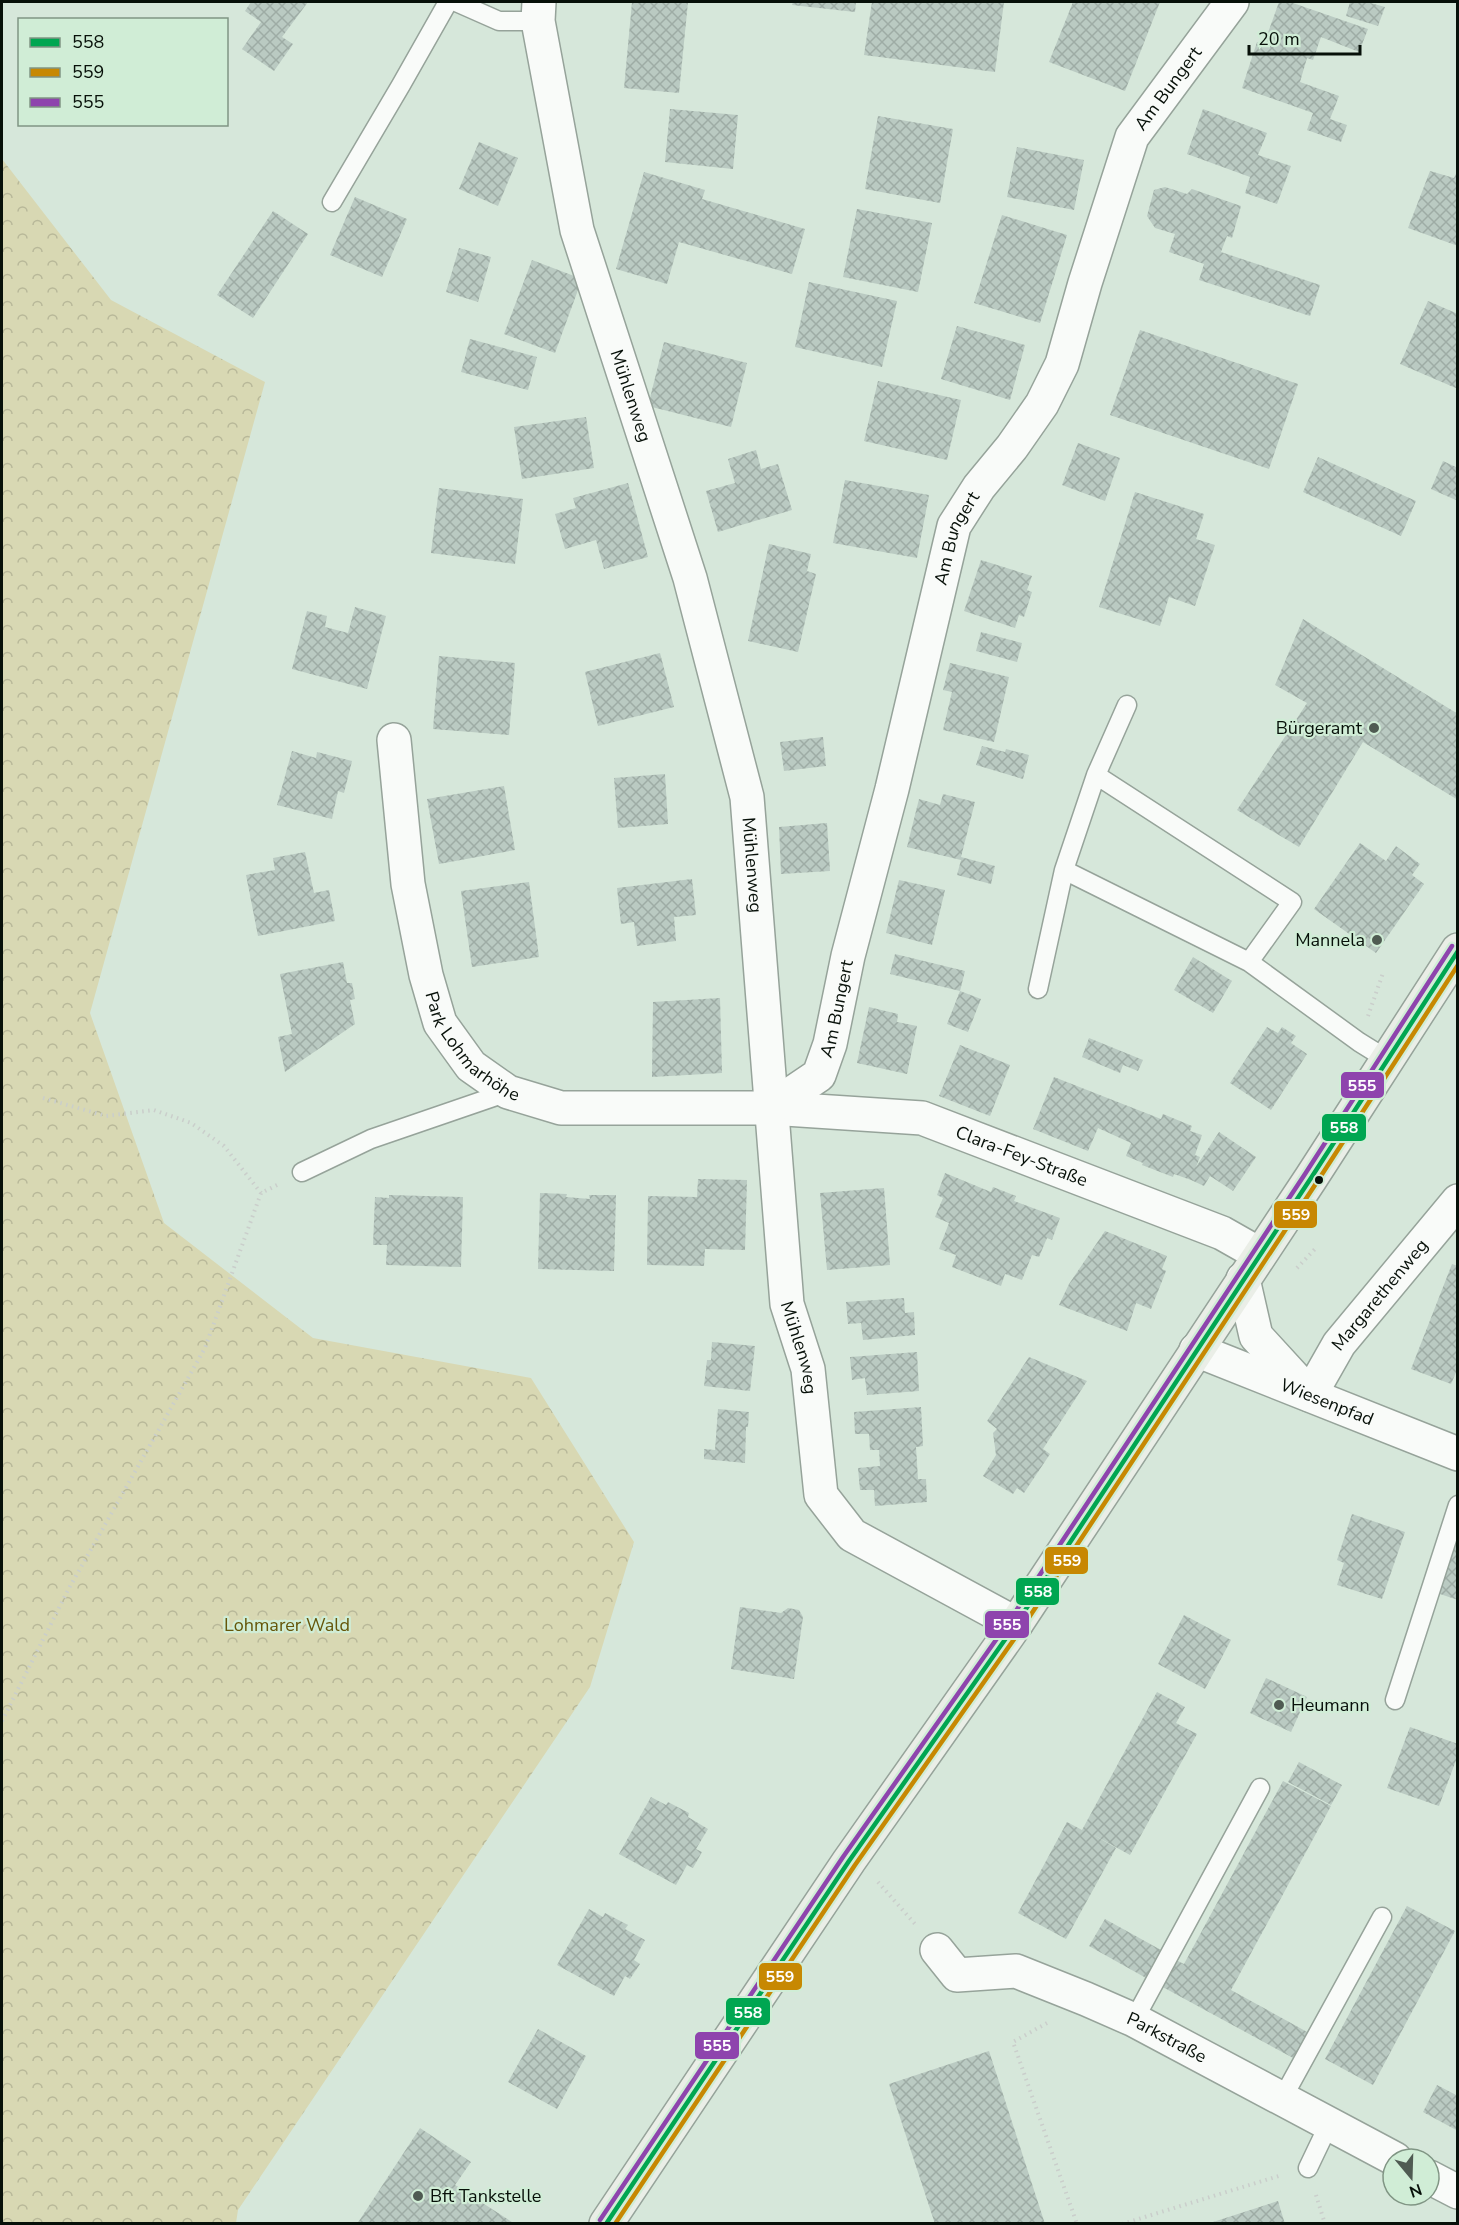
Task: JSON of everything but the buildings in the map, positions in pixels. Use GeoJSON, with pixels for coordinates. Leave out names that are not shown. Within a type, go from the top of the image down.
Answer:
{"type":"FeatureCollection","features":[{"type":"Feature","properties":{"kind":"main road"},"geometry":{"type":"LineString","coordinates":[[606,2223],[849,1862],[1016,1624],[1458,950]]}},
{"type":"Feature","properties":{"kind":"street","name":"Am Bungert"},"geometry":{"type":"LineString","coordinates":[[770,1108],[819,1074],[830,1044],[848,956],[892,789],[954,526],[979,486],[1012,447],[1042,404],[1062,364],[1085,283],[1132,137],[1232,2]]}},
{"type":"Feature","properties":{"kind":"street","name":"Mühlenweg"},"geometry":{"type":"LineString","coordinates":[[538,11],[577,230],[690,578],[747,797],[787,1304],[808,1369],[821,1495],[852,1535],[1016,1624]]}},
{"type":"Feature","properties":{"kind":"street","name":"Park Lohmarhöhe"},"geometry":{"type":"LineString","coordinates":[[394,740],[408,885],[426,975],[440,1023],[471,1066],[508,1092],[561,1108],[770,1108]]}},
{"type":"Feature","properties":{"kind":"street","name":"Clara-Fey-Straße"},"geometry":{"type":"LineString","coordinates":[[770,1108],[922,1118],[1222,1233],[1251,1267]]}},
{"type":"Feature","properties":{"kind":"street","name":"Margarethenweg"},"geometry":{"type":"LineString","coordinates":[[1310,1395],[1339,1344],[1458,1201]]}},
{"type":"Feature","properties":{"kind":"street"},"geometry":{"type":"LineString","coordinates":[[1251,1267],[1256,1336],[1310,1395]]}},
{"type":"Feature","properties":{"kind":"street","name":"Wiesenpfad"},"geometry":{"type":"LineString","coordinates":[[1196,1350],[1458,1454]]}},
{"type":"Feature","properties":{"kind":"street","name":"Parkstraße"},"geometry":{"type":"LineString","coordinates":[[937,1950],[957,1975],[1016,1971],[1134,2020],[1381,2152]]}},
{"type":"Feature","properties":{"kind":"street"},"geometry":{"type":"LineString","coordinates":[[1441,2183],[1458,2192]]}},
{"type":"Feature","properties":{"kind":"lane"},"geometry":{"type":"LineString","coordinates":[[332,202],[448,2]]}},
{"type":"Feature","properties":{"kind":"lane","name":"Mühlenweg"},"geometry":{"type":"LineString","coordinates":[[456,2],[499,21],[538,11]]}},
{"type":"Feature","properties":{"kind":"lane"},"geometry":{"type":"LineString","coordinates":[[1038,989],[1064,870],[1096,774],[1127,705]]}},
{"type":"Feature","properties":{"kind":"lane"},"geometry":{"type":"LineString","coordinates":[[1096,774],[1292,902],[1249,962]]}},
{"type":"Feature","properties":{"kind":"lane"},"geometry":{"type":"LineString","coordinates":[[1064,870],[1249,962],[1359,1042],[1388,1060]]}},
{"type":"Feature","properties":{"kind":"lane"},"geometry":{"type":"LineString","coordinates":[[302,1172],[371,1139],[508,1092]]}},
{"type":"Feature","properties":{"kind":"lane"},"geometry":{"type":"LineString","coordinates":[[1395,1700],[1458,1505]]}},
{"type":"Feature","properties":{"kind":"lane"},"geometry":{"type":"LineString","coordinates":[[1134,2020],[1260,1788]]}},
{"type":"Feature","properties":{"kind":"lane"},"geometry":{"type":"LineString","coordinates":[[1282,2099],[1382,1917]]}},
{"type":"Feature","properties":{"kind":"lane"},"geometry":{"type":"LineString","coordinates":[[1308,2168],[1329,2124]]}},
{"type":"Feature","properties":{"kind":"path"},"geometry":{"type":"LineString","coordinates":[[1359,1042],[1383,973]]}},
{"type":"Feature","properties":{"kind":"path"},"geometry":{"type":"LineString","coordinates":[[43,1098],[106,1116],[154,1110],[191,1123],[224,1146],[261,1193]]}},
{"type":"Feature","properties":{"kind":"path"},"geometry":{"type":"LineString","coordinates":[[2,1721],[68,1590],[205,1348],[261,1193],[302,1172]]}},
{"type":"Feature","properties":{"kind":"path"},"geometry":{"type":"LineString","coordinates":[[849,1862],[879,1883],[937,1950]]}},
{"type":"Feature","properties":{"kind":"path"},"geometry":{"type":"LineString","coordinates":[[1077,2223],[1013,2043],[1086,2000]]}},
{"type":"Feature","properties":{"kind":"path"},"geometry":{"type":"LineString","coordinates":[[1122,2223],[1308,2168],[1325,2223]]}},
{"type":"Feature","properties":{"kind":"green space","name":"Lohmarer Wald"},"geometry":{"type":"Polygon","coordinates":[[[2,159],[111,300],[265,382],[90,1013],[164,1223],[313,1338],[531,1378],[634,1542],[590,1687],[238,2210],[236,2223],[2,2223],[2,159]]]}},
{"type":"Feature","properties":{"kind":"transit line","name":"555"},"geometry":{"type":"LineString","coordinates":[[600,2220],[843,1857],[1010,1620],[1305,1174],[1452,946]]}},
{"type":"Feature","properties":{"kind":"transit line","name":"558"},"geometry":{"type":"LineString","coordinates":[[606,2224],[849,1861],[1016,1624],[1458,951]]}},
{"type":"Feature","properties":{"kind":"transit line","name":"559"},"geometry":{"type":"LineString","coordinates":[[615,2224],[855,1865],[1022,1628],[1458,965]]}},
{"type":"Feature","properties":{"kind":"place","name":"Bürgeramt"},"geometry":{"type":"Point","coordinates":[1374,728]}},
{"type":"Feature","properties":{"kind":"place","name":"Mannela"},"geometry":{"type":"Point","coordinates":[1377,940]}},
{"type":"Feature","properties":{"kind":"place","name":"Heumann"},"geometry":{"type":"Point","coordinates":[1279,1705]}},
{"type":"Feature","properties":{"kind":"place","name":"Bft Tankstelle"},"geometry":{"type":"Point","coordinates":[418,2196]}}]}
